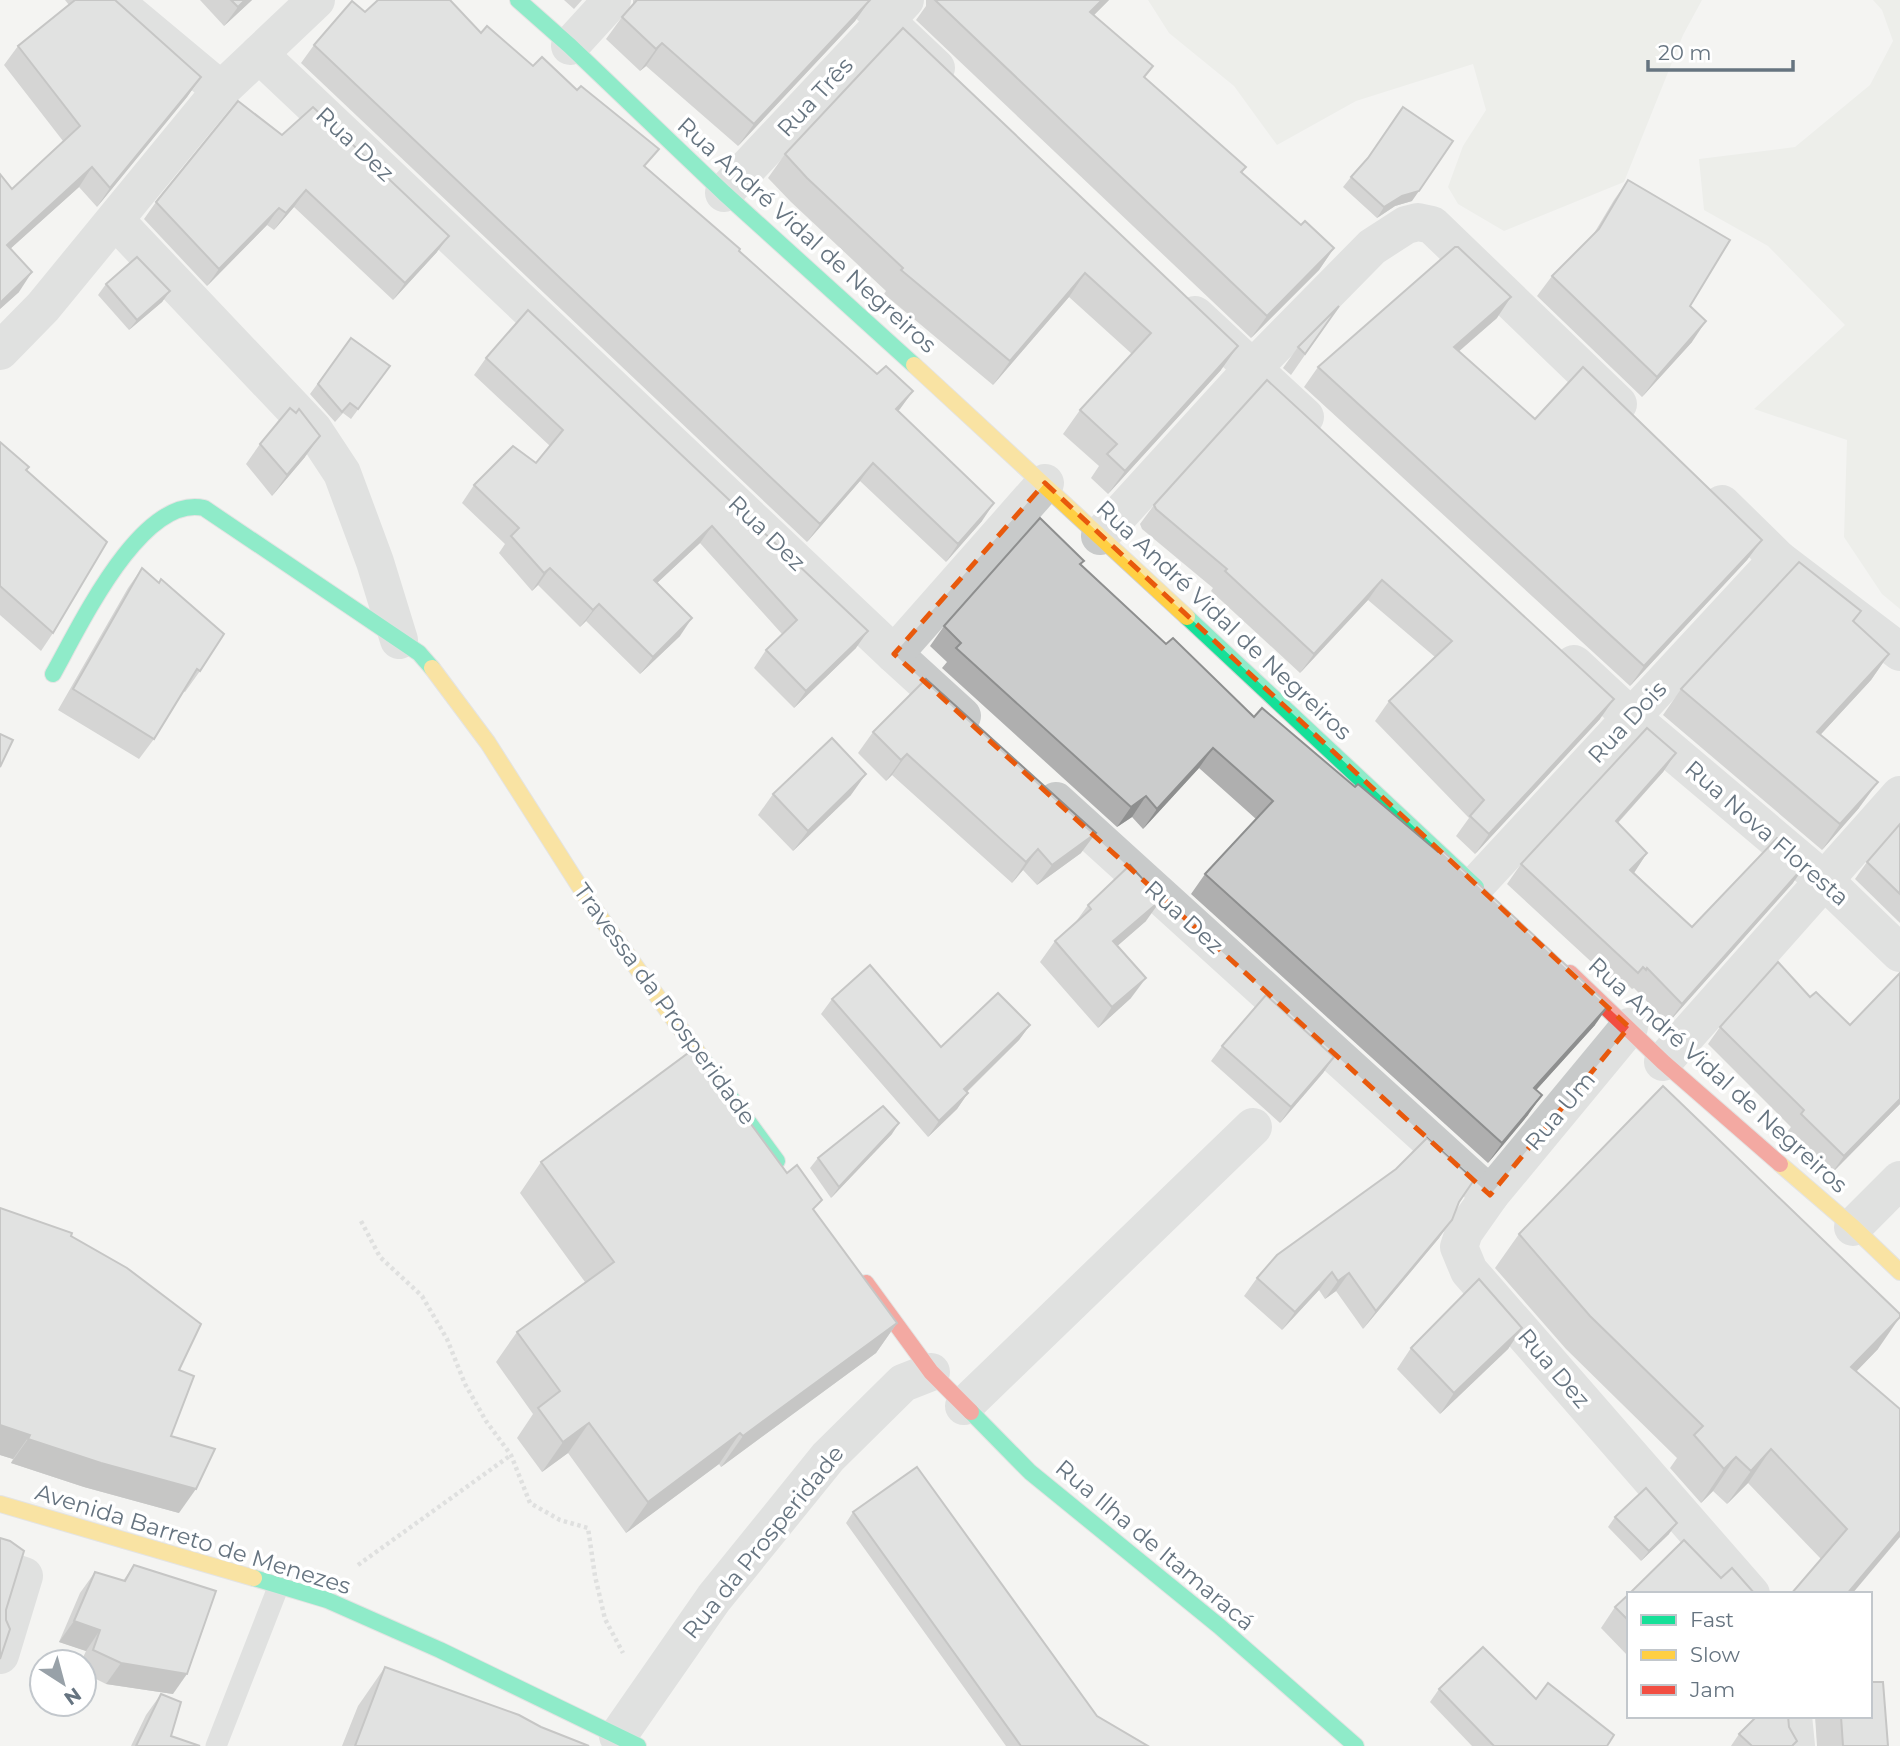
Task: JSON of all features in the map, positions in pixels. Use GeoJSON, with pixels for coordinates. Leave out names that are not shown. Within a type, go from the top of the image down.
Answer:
{"type":"FeatureCollection","features":[{"type":"Feature","properties":{"kind":"street"},"geometry":{"type":"LineString","coordinates":[[113,0],[221,90]]}},
{"type":"Feature","properties":{"kind":"street"},"geometry":{"type":"LineString","coordinates":[[0,351],[43,307],[221,90],[316,0]]}},
{"type":"Feature","properties":{"kind":"street","name":"Rua André Vidal de Negreiros"},"geometry":{"type":"LineString","coordinates":[[518,0],[724,193],[1045,483],[1480,891]]}},
{"type":"Feature","properties":{"kind":"street"},"geometry":{"type":"LineString","coordinates":[[570,46],[612,0]]}},
{"type":"Feature","properties":{"kind":"street"},"geometry":{"type":"LineString","coordinates":[[885,7],[966,96]]}},
{"type":"Feature","properties":{"kind":"street","name":"Rua Três"},"geometry":{"type":"LineString","coordinates":[[724,193],[885,7]]}},
{"type":"Feature","properties":{"kind":"street","name":"Rua Dez"},"geometry":{"type":"LineString","coordinates":[[259,54],[894,654],[987,738]]}},
{"type":"Feature","properties":{"kind":"street"},"geometry":{"type":"LineString","coordinates":[[115,220],[313,429],[342,473],[375,562],[399,640]]}},
{"type":"Feature","properties":{"kind":"street"},"geometry":{"type":"LineString","coordinates":[[1100,536],[1252,369],[1379,242],[1406,225],[1418,222],[1433,225],[1640,426]]}},
{"type":"Feature","properties":{"kind":"street"},"geometry":{"type":"LineString","coordinates":[[1173,294],[1334,444]]}},
{"type":"Feature","properties":{"kind":"street"},"geometry":{"type":"LineString","coordinates":[[894,654],[1045,483]]}},
{"type":"Feature","properties":{"kind":"street"},"geometry":{"type":"LineString","coordinates":[[1699,483],[1778,559],[1900,652]]}},
{"type":"Feature","properties":{"kind":"street","name":"Travessa da Prosperidade"},"geometry":{"type":"LineString","coordinates":[[53,674],[119,560],[149,525],[187,505],[204,508],[419,653],[443,679],[487,740],[589,901],[784,1170]]}},
{"type":"Feature","properties":{"kind":"street","name":"Rua Dois"},"geometry":{"type":"LineString","coordinates":[[1480,891],[1632,717],[1778,559]]}},
{"type":"Feature","properties":{"kind":"street","name":"Rua Nova Floresta"},"geometry":{"type":"LineString","coordinates":[[1549,641],[1632,717],[1825,881],[1900,953]]}},
{"type":"Feature","properties":{"kind":"street","name":"Rua Dez"},"geometry":{"type":"LineString","coordinates":[[1028,776],[1490,1195],[1464,1232],[1459,1247],[1469,1271],[1749,1592]]}},
{"type":"Feature","properties":{"kind":"street"},"geometry":{"type":"LineString","coordinates":[[1663,1062],[1900,795]]}},
{"type":"Feature","properties":{"kind":"street","name":"Rua André Vidal de Negreiros"},"geometry":{"type":"LineString","coordinates":[[1557,961],[1663,1062],[1853,1227],[1900,1272]]}},
{"type":"Feature","properties":{"kind":"street","name":"Rua Um"},"geometry":{"type":"LineString","coordinates":[[1490,1195],[1629,1027]]}},
{"type":"Feature","properties":{"kind":"street"},"geometry":{"type":"LineString","coordinates":[[964,1406],[1253,1127]]}},
{"type":"Feature","properties":{"kind":"street"},"geometry":{"type":"LineString","coordinates":[[1853,1227],[1900,1180]]}},
{"type":"Feature","properties":{"kind":"street"},"geometry":{"type":"LineString","coordinates":[[858,1271],[931,1372]]}},
{"type":"Feature","properties":{"kind":"street","name":"Rua Ilha de Itamaracá"},"geometry":{"type":"LineString","coordinates":[[931,1372],[1030,1472],[1219,1626],[1356,1746]]}},
{"type":"Feature","properties":{"kind":"street","name":"Rua da Prosperidade"},"geometry":{"type":"LineString","coordinates":[[628,1741],[713,1598],[828,1457],[903,1383],[931,1372]]}},
{"type":"Feature","properties":{"kind":"street","name":"Avenida Barreto de Menezes"},"geometry":{"type":"LineString","coordinates":[[0,1504],[327,1601],[440,1650],[628,1741]]}},
{"type":"Feature","properties":{"kind":"street"},"geometry":{"type":"LineString","coordinates":[[0,1569],[24,1576],[0,1655]]}},
{"type":"Feature","properties":{"kind":"street"},"geometry":{"type":"LineString","coordinates":[[527,1737],[543,1700]]}},
{"type":"Feature","properties":{"kind":"street"},"geometry":{"type":"LineString","coordinates":[[1793,1718],[1796,1746]]}},
{"type":"Feature","properties":{"kind":"lane"},"geometry":{"type":"LineString","coordinates":[[216,1746],[279,1585]]}},
{"type":"Feature","properties":{"kind":"path"},"geometry":{"type":"LineString","coordinates":[[361,1221],[380,1257],[422,1296],[447,1339],[465,1384],[486,1421],[511,1455],[530,1503],[560,1520],[588,1528],[595,1576],[606,1619],[628,1663]]}},
{"type":"Feature","properties":{"kind":"path"},"geometry":{"type":"LineString","coordinates":[[327,1601],[369,1556],[511,1455]]}},
{"type":"Feature","properties":{"kind":"highlighted area"},"geometry":{"type":"Polygon","coordinates":[[[1045,483],[1629,1027],[1490,1195],[894,654],[1045,483]]]}},
{"type":"Feature","properties":{"kind":"shaded area"},"geometry":{"type":"Polygon","coordinates":[[[1148,0],[1702,0],[1683,35],[1624,182],[1504,231],[1458,204],[1448,187],[1463,146],[1486,110],[1473,64],[1356,101],[1277,145],[1234,86],[1169,33],[1148,0]]]}},
{"type":"Feature","properties":{"kind":"shaded area"},"geometry":{"type":"Polygon","coordinates":[[[1873,0],[1900,0],[1900,609],[1882,594],[1844,537],[1847,440],[1754,409],[1845,325],[1768,246],[1704,210],[1699,159],[1795,147],[1870,85],[1893,41],[1882,10],[1873,0]]]}},
{"type":"Feature","properties":{"kind":"building"},"geometry":{"type":"Polygon","coordinates":[[[75,0],[115,0],[201,77],[110,188],[92,167],[7,245],[32,272],[0,303],[0,174],[12,189],[80,126],[18,46],[75,0]]]}},
{"type":"Feature","properties":{"kind":"building"},"geometry":{"type":"Polygon","coordinates":[[[231,0],[245,0],[238,7],[231,0]]]}},
{"type":"Feature","properties":{"kind":"building"},"geometry":{"type":"Polygon","coordinates":[[[378,0],[450,0],[481,33],[487,26],[533,66],[542,57],[577,90],[581,86],[659,149],[644,166],[877,374],[886,366],[913,391],[896,409],[994,503],[958,544],[873,463],[820,524],[314,45],[352,1],[365,12],[378,0]]]}},
{"type":"Feature","properties":{"kind":"building"},"geometry":{"type":"Polygon","coordinates":[[[637,0],[870,0],[754,124],[662,43],[656,49],[622,17],[637,0]]]}},
{"type":"Feature","properties":{"kind":"building"},"geometry":{"type":"Polygon","coordinates":[[[935,0],[1102,0],[1090,12],[1153,66],[1144,77],[1246,167],[1241,172],[1301,225],[1305,221],[1334,248],[1267,316],[935,0]]]}},
{"type":"Feature","properties":{"kind":"building"},"geometry":{"type":"Polygon","coordinates":[[[903,28],[1238,346],[1125,471],[1107,454],[1117,444],[1080,410],[1151,333],[1085,273],[1010,361],[901,270],[903,268],[785,154],[903,28]]]}},
{"type":"Feature","properties":{"kind":"building"},"geometry":{"type":"Polygon","coordinates":[[[238,101],[282,135],[313,107],[449,236],[405,283],[306,190],[286,213],[279,208],[219,269],[156,202],[238,101]]]}},
{"type":"Feature","properties":{"kind":"building"},"geometry":{"type":"Polygon","coordinates":[[[1403,107],[1453,141],[1419,191],[1402,196],[1384,207],[1351,177],[1368,158],[1403,107]]]}},
{"type":"Feature","properties":{"kind":"building"},"geometry":{"type":"Polygon","coordinates":[[[1628,180],[1730,240],[1690,306],[1706,321],[1657,377],[1552,276],[1599,229],[1628,180]]]}},
{"type":"Feature","properties":{"kind":"building"},"geometry":{"type":"Polygon","coordinates":[[[1455,247],[1511,297],[1454,347],[1535,419],[1583,367],[1762,540],[1644,666],[1318,367],[1455,247]]]}},
{"type":"Feature","properties":{"kind":"building"},"geometry":{"type":"Polygon","coordinates":[[[137,257],[170,291],[137,320],[106,284],[137,257]]]}},
{"type":"Feature","properties":{"kind":"building"},"geometry":{"type":"Polygon","coordinates":[[[1339,306],[1305,354],[1298,347],[1339,306]]]}},
{"type":"Feature","properties":{"kind":"building"},"geometry":{"type":"Polygon","coordinates":[[[528,310],[868,631],[806,691],[766,650],[797,620],[712,526],[654,580],[692,618],[653,657],[599,604],[593,610],[550,568],[544,573],[511,536],[519,528],[474,485],[513,446],[536,463],[563,430],[486,358],[528,310]]]}},
{"type":"Feature","properties":{"kind":"building"},"geometry":{"type":"Polygon","coordinates":[[[351,338],[390,366],[358,409],[350,403],[342,412],[318,384],[351,338]]]}},
{"type":"Feature","properties":{"kind":"building"},"geometry":{"type":"Polygon","coordinates":[[[1267,380],[1614,699],[1489,834],[1470,816],[1484,800],[1389,701],[1452,641],[1382,580],[1314,654],[1225,571],[1227,569],[1154,505],[1267,380]]]}},
{"type":"Feature","properties":{"kind":"building"},"geometry":{"type":"Polygon","coordinates":[[[290,408],[296,413],[299,409],[320,436],[287,475],[260,444],[290,408]]]}},
{"type":"Feature","properties":{"kind":"building"},"geometry":{"type":"Polygon","coordinates":[[[0,442],[29,467],[26,470],[107,542],[53,633],[0,586],[0,442]]]}},
{"type":"Feature","properties":{"kind":"building"},"geometry":{"type":"Polygon","coordinates":[[[1040,518],[1084,561],[1080,564],[1166,644],[1173,638],[1254,717],[1262,708],[1355,787],[1358,784],[1438,852],[1441,849],[1609,1005],[1534,1088],[1542,1095],[1502,1143],[1205,874],[1273,801],[1213,748],[1157,809],[1146,796],[1131,807],[956,648],[961,643],[944,626],[1040,518]]]}},
{"type":"Feature","properties":{"kind":"building"},"geometry":{"type":"Polygon","coordinates":[[[1799,562],[1861,611],[1853,621],[1889,654],[1817,732],[1878,782],[1840,824],[1681,689],[1799,562]]]}},
{"type":"Feature","properties":{"kind":"building"},"geometry":{"type":"Polygon","coordinates":[[[142,568],[159,583],[161,579],[224,634],[200,671],[197,669],[154,739],[73,689],[142,568]]]}},
{"type":"Feature","properties":{"kind":"building"},"geometry":{"type":"Polygon","coordinates":[[[926,679],[1096,833],[1052,865],[1038,849],[1026,862],[907,754],[901,760],[873,732],[926,679]]]}},
{"type":"Feature","properties":{"kind":"building"},"geometry":{"type":"Polygon","coordinates":[[[1647,728],[1676,753],[1616,821],[1647,853],[1630,870],[1692,927],[1777,838],[1807,863],[1682,1004],[1647,968],[1646,970],[1643,967],[1638,973],[1521,864],[1647,728]]]}},
{"type":"Feature","properties":{"kind":"building"},"geometry":{"type":"Polygon","coordinates":[[[0,734],[13,740],[0,767],[0,734]]]}},
{"type":"Feature","properties":{"kind":"building"},"geometry":{"type":"Polygon","coordinates":[[[832,738],[866,774],[808,831],[773,794],[832,738]]]}},
{"type":"Feature","properties":{"kind":"building"},"geometry":{"type":"Polygon","coordinates":[[[1900,824],[1900,894],[1867,862],[1900,824]]]}},
{"type":"Feature","properties":{"kind":"building"},"geometry":{"type":"Polygon","coordinates":[[[1130,865],[1161,900],[1113,941],[1146,978],[1112,1007],[1055,941],[1091,909],[1088,905],[1130,865]]]}},
{"type":"Feature","properties":{"kind":"building"},"geometry":{"type":"Polygon","coordinates":[[[1778,962],[1810,997],[1816,992],[1850,1025],[1900,973],[1900,1099],[1844,1156],[1801,1114],[1804,1110],[1720,1027],[1778,962]]]}},
{"type":"Feature","properties":{"kind":"building"},"geometry":{"type":"Polygon","coordinates":[[[870,965],[941,1047],[998,993],[1030,1025],[964,1089],[968,1093],[939,1121],[832,999],[870,965]]]}},
{"type":"Feature","properties":{"kind":"building"},"geometry":{"type":"Polygon","coordinates":[[[1266,995],[1334,1057],[1291,1107],[1222,1046],[1266,995]]]}},
{"type":"Feature","properties":{"kind":"building"},"geometry":{"type":"Polygon","coordinates":[[[695,1048],[787,1173],[797,1165],[822,1200],[813,1209],[897,1323],[743,1436],[740,1433],[648,1502],[589,1423],[563,1442],[538,1408],[560,1391],[517,1332],[614,1262],[541,1162],[695,1048]]]}},
{"type":"Feature","properties":{"kind":"building"},"geometry":{"type":"Polygon","coordinates":[[[1663,1086],[1900,1314],[1851,1367],[1900,1409],[1900,1531],[1849,1592],[1793,1592],[1847,1529],[1771,1449],[1751,1471],[1736,1457],[1724,1469],[1694,1435],[1703,1426],[1590,1316],[1519,1234],[1663,1086]]]}},
{"type":"Feature","properties":{"kind":"building"},"geometry":{"type":"Polygon","coordinates":[[[883,1106],[899,1123],[839,1187],[818,1158],[883,1106]]]}},
{"type":"Feature","properties":{"kind":"building"},"geometry":{"type":"Polygon","coordinates":[[[1427,1138],[1474,1180],[1459,1202],[1452,1220],[1376,1311],[1349,1273],[1338,1281],[1332,1272],[1295,1312],[1257,1278],[1277,1255],[1396,1169],[1427,1138]]]}},
{"type":"Feature","properties":{"kind":"building"},"geometry":{"type":"Polygon","coordinates":[[[0,1208],[72,1233],[71,1236],[127,1268],[201,1324],[179,1370],[194,1376],[171,1436],[215,1449],[196,1489],[101,1463],[28,1439],[30,1435],[0,1425],[0,1208]]]}},
{"type":"Feature","properties":{"kind":"building"},"geometry":{"type":"Polygon","coordinates":[[[1479,1279],[1522,1328],[1454,1393],[1411,1348],[1479,1279]]]}},
{"type":"Feature","properties":{"kind":"building"},"geometry":{"type":"Polygon","coordinates":[[[917,1467],[1097,1716],[1148,1746],[1021,1746],[853,1512],[917,1467]]]}},
{"type":"Feature","properties":{"kind":"building"},"geometry":{"type":"Polygon","coordinates":[[[1646,1488],[1677,1523],[1649,1551],[1615,1517],[1646,1488]]]}},
{"type":"Feature","properties":{"kind":"building"},"geometry":{"type":"Polygon","coordinates":[[[0,1538],[10,1541],[24,1551],[6,1610],[10,1629],[0,1659],[0,1538]]]}},
{"type":"Feature","properties":{"kind":"building"},"geometry":{"type":"Polygon","coordinates":[[[1684,1540],[1721,1578],[1732,1568],[1753,1592],[1631,1592],[1684,1540]]]}},
{"type":"Feature","properties":{"kind":"building"},"geometry":{"type":"Polygon","coordinates":[[[134,1565],[216,1591],[187,1674],[121,1663],[98,1652],[98,1648],[94,1648],[100,1630],[74,1621],[95,1572],[125,1581],[134,1565]]]}},
{"type":"Feature","properties":{"kind":"building"},"geometry":{"type":"Polygon","coordinates":[[[1627,1596],[1627,1619],[1615,1607],[1627,1596]]]}},
{"type":"Feature","properties":{"kind":"building"},"geometry":{"type":"Polygon","coordinates":[[[1483,1647],[1536,1699],[1548,1683],[1614,1735],[1607,1746],[1494,1746],[1439,1689],[1483,1647]]]}},
{"type":"Feature","properties":{"kind":"building"},"geometry":{"type":"Polygon","coordinates":[[[385,1667],[519,1715],[589,1746],[355,1746],[385,1667]]]}},
{"type":"Feature","properties":{"kind":"building"},"geometry":{"type":"Polygon","coordinates":[[[1872,1682],[1883,1682],[1888,1746],[1843,1746],[1841,1718],[1872,1718],[1872,1682]]]}},
{"type":"Feature","properties":{"kind":"building"},"geometry":{"type":"Polygon","coordinates":[[[161,1694],[181,1702],[171,1736],[200,1746],[136,1746],[161,1694]]]}},
{"type":"Feature","properties":{"kind":"building"},"geometry":{"type":"Polygon","coordinates":[[[1755,1718],[1788,1718],[1789,1727],[1797,1741],[1792,1746],[1752,1746],[1739,1734],[1755,1718]]]}},
{"type":"Feature","properties":{"kind":"traffic: fast"},"geometry":{"type":"LineString","coordinates":[[518,0],[724,193],[914,365]]}},
{"type":"Feature","properties":{"kind":"traffic: fast"},"geometry":{"type":"LineString","coordinates":[[53,674],[96,598],[135,542],[157,522],[180,509],[204,508],[419,653],[432,668]]}},
{"type":"Feature","properties":{"kind":"traffic: fast"},"geometry":{"type":"LineString","coordinates":[[1187,617],[1476,887]]}},
{"type":"Feature","properties":{"kind":"traffic: fast"},"geometry":{"type":"LineString","coordinates":[[701,1057],[777,1161]]}},
{"type":"Feature","properties":{"kind":"traffic: fast"},"geometry":{"type":"LineString","coordinates":[[971,1412],[1030,1472],[1219,1626],[1356,1746]]}},
{"type":"Feature","properties":{"kind":"traffic: fast"},"geometry":{"type":"LineString","coordinates":[[254,1578],[327,1600],[440,1650],[638,1746]]}},
{"type":"Feature","properties":{"kind":"traffic: slow"},"geometry":{"type":"LineString","coordinates":[[914,365],[1187,617]]}},
{"type":"Feature","properties":{"kind":"traffic: slow"},"geometry":{"type":"LineString","coordinates":[[432,668],[488,743],[590,903],[701,1057]]}},
{"type":"Feature","properties":{"kind":"traffic: slow"},"geometry":{"type":"LineString","coordinates":[[1780,1164],[1900,1272]]}},
{"type":"Feature","properties":{"kind":"traffic: slow"},"geometry":{"type":"LineString","coordinates":[[0,1504],[254,1578]]}},
{"type":"Feature","properties":{"kind":"traffic: jam"},"geometry":{"type":"LineString","coordinates":[[1570,973],[1663,1062],[1780,1164]]}},
{"type":"Feature","properties":{"kind":"traffic: jam"},"geometry":{"type":"LineString","coordinates":[[866,1283],[931,1372],[971,1412]]}}]}
